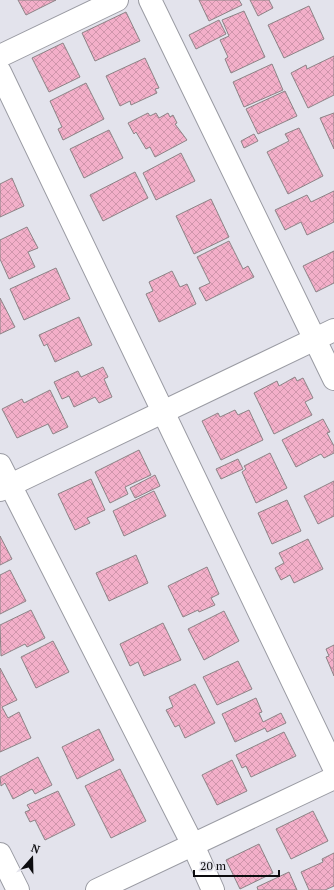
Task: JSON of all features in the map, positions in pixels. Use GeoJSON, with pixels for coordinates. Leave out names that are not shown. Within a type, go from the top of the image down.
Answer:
{"type":"FeatureCollection","features":[{"type":"Feature","properties":{"kind":"street"},"geometry":{"type":"LineString","coordinates":[[0,56],[117,0]]}},
{"type":"Feature","properties":{"kind":"street"},"geometry":{"type":"LineString","coordinates":[[150,0],[324,335],[334,379]]}},
{"type":"Feature","properties":{"kind":"street"},"geometry":{"type":"LineString","coordinates":[[0,72],[334,768]]}},
{"type":"Feature","properties":{"kind":"street"},"geometry":{"type":"LineString","coordinates":[[5,488],[324,335]]}},
{"type":"Feature","properties":{"kind":"street"},"geometry":{"type":"LineString","coordinates":[[0,465],[5,488],[193,845],[213,890]]}},
{"type":"Feature","properties":{"kind":"street"},"geometry":{"type":"LineString","coordinates":[[97,890],[334,778]]}},
{"type":"Feature","properties":{"kind":"street"},"geometry":{"type":"LineString","coordinates":[[0,854],[18,890]]}},
{"type":"Feature","properties":{"kind":"building"},"geometry":{"type":"Polygon","coordinates":[[[18,0],[56,0],[26,15],[18,0]]]}},
{"type":"Feature","properties":{"kind":"building"},"geometry":{"type":"Polygon","coordinates":[[[199,0],[239,0],[242,5],[209,21],[199,0]]]}},
{"type":"Feature","properties":{"kind":"building"},"geometry":{"type":"Polygon","coordinates":[[[250,0],[269,0],[273,8],[258,16],[250,0]]]}},
{"type":"Feature","properties":{"kind":"building"},"geometry":{"type":"Polygon","coordinates":[[[309,6],[324,39],[284,58],[268,25],[309,6]]]}},
{"type":"Feature","properties":{"kind":"building"},"geometry":{"type":"Polygon","coordinates":[[[244,11],[265,57],[231,73],[225,59],[228,57],[220,40],[229,36],[222,20],[244,11]]]}},
{"type":"Feature","properties":{"kind":"building"},"geometry":{"type":"Polygon","coordinates":[[[126,12],[140,41],[95,61],[82,33],[126,12]]]}},
{"type":"Feature","properties":{"kind":"building"},"geometry":{"type":"Polygon","coordinates":[[[219,20],[226,34],[196,49],[189,35],[219,20]]]}},
{"type":"Feature","properties":{"kind":"building"},"geometry":{"type":"Polygon","coordinates":[[[63,43],[80,77],[49,92],[32,58],[63,43]]]}},
{"type":"Feature","properties":{"kind":"building"},"geometry":{"type":"Polygon","coordinates":[[[334,56],[334,95],[308,108],[291,73],[306,65],[307,69],[334,56]]]}},
{"type":"Feature","properties":{"kind":"building"},"geometry":{"type":"Polygon","coordinates":[[[145,58],[159,88],[155,89],[157,93],[131,105],[130,101],[120,106],[106,76],[145,58]]]}},
{"type":"Feature","properties":{"kind":"building"},"geometry":{"type":"Polygon","coordinates":[[[272,64],[283,90],[244,107],[233,82],[272,64]]]}},
{"type":"Feature","properties":{"kind":"building"},"geometry":{"type":"Polygon","coordinates":[[[86,83],[104,119],[63,140],[58,129],[62,127],[50,101],[86,83]]]}},
{"type":"Feature","properties":{"kind":"building"},"geometry":{"type":"Polygon","coordinates":[[[285,91],[297,116],[258,134],[246,109],[285,91]]]}},
{"type":"Feature","properties":{"kind":"building"},"geometry":{"type":"Polygon","coordinates":[[[148,113],[150,116],[156,113],[159,118],[168,113],[170,117],[173,115],[177,123],[175,124],[187,140],[155,157],[150,147],[146,149],[136,132],[134,134],[128,123],[148,113]]]}},
{"type":"Feature","properties":{"kind":"building"},"geometry":{"type":"Polygon","coordinates":[[[334,113],[334,149],[320,118],[334,113]]]}},
{"type":"Feature","properties":{"kind":"building"},"geometry":{"type":"Polygon","coordinates":[[[299,128],[323,176],[288,194],[267,152],[289,141],[285,134],[299,128]]]}},
{"type":"Feature","properties":{"kind":"building"},"geometry":{"type":"Polygon","coordinates":[[[109,130],[123,158],[84,178],[70,149],[109,130]]]}},
{"type":"Feature","properties":{"kind":"building"},"geometry":{"type":"Polygon","coordinates":[[[254,134],[258,141],[244,148],[241,141],[254,134]]]}},
{"type":"Feature","properties":{"kind":"building"},"geometry":{"type":"Polygon","coordinates":[[[181,153],[195,181],[156,200],[143,173],[181,153]]]}},
{"type":"Feature","properties":{"kind":"building"},"geometry":{"type":"Polygon","coordinates":[[[135,172],[148,198],[103,221],[90,195],[135,172]]]}},
{"type":"Feature","properties":{"kind":"building"},"geometry":{"type":"Polygon","coordinates":[[[12,178],[24,206],[0,217],[0,184],[12,178]]]}},
{"type":"Feature","properties":{"kind":"building"},"geometry":{"type":"Polygon","coordinates":[[[334,191],[334,222],[307,235],[301,222],[285,230],[275,210],[307,195],[311,202],[334,191]]]}},
{"type":"Feature","properties":{"kind":"building"},"geometry":{"type":"Polygon","coordinates":[[[211,199],[229,237],[194,254],[176,216],[211,199]]]}},
{"type":"Feature","properties":{"kind":"building"},"geometry":{"type":"Polygon","coordinates":[[[27,227],[38,248],[28,252],[35,267],[9,279],[0,259],[0,240],[27,227]]]}},
{"type":"Feature","properties":{"kind":"building"},"geometry":{"type":"Polygon","coordinates":[[[229,241],[243,269],[248,266],[254,277],[206,301],[199,288],[210,283],[197,257],[229,241]]]}},
{"type":"Feature","properties":{"kind":"building"},"geometry":{"type":"Polygon","coordinates":[[[334,251],[334,283],[316,292],[303,266],[334,251]]]}},
{"type":"Feature","properties":{"kind":"building"},"geometry":{"type":"Polygon","coordinates":[[[56,268],[70,299],[24,320],[10,289],[56,268]]]}},
{"type":"Feature","properties":{"kind":"building"},"geometry":{"type":"Polygon","coordinates":[[[172,271],[180,287],[187,284],[196,304],[159,322],[146,294],[153,291],[149,282],[172,271]]]}},
{"type":"Feature","properties":{"kind":"building"},"geometry":{"type":"Polygon","coordinates":[[[0,298],[15,327],[0,334],[0,298]]]}},
{"type":"Feature","properties":{"kind":"building"},"geometry":{"type":"Polygon","coordinates":[[[79,317],[92,345],[55,362],[47,344],[44,346],[39,335],[79,317]]]}},
{"type":"Feature","properties":{"kind":"building"},"geometry":{"type":"Polygon","coordinates":[[[103,367],[108,377],[104,379],[112,397],[99,403],[95,397],[74,407],[69,396],[62,399],[54,382],[78,371],[81,377],[103,367]]]}},
{"type":"Feature","properties":{"kind":"building"},"geometry":{"type":"Polygon","coordinates":[[[295,377],[297,381],[303,378],[313,398],[305,402],[312,415],[274,434],[254,393],[277,381],[279,386],[295,377]]]}},
{"type":"Feature","properties":{"kind":"building"},"geometry":{"type":"Polygon","coordinates":[[[50,390],[68,427],[53,434],[48,424],[17,438],[2,409],[22,399],[24,403],[50,390]]]}},
{"type":"Feature","properties":{"kind":"building"},"geometry":{"type":"Polygon","coordinates":[[[235,410],[238,415],[249,410],[263,440],[221,460],[202,421],[218,413],[220,417],[235,410]]]}},
{"type":"Feature","properties":{"kind":"building"},"geometry":{"type":"Polygon","coordinates":[[[323,419],[330,432],[327,433],[334,446],[334,453],[324,458],[321,454],[296,467],[282,440],[323,419]]]}},
{"type":"Feature","properties":{"kind":"building"},"geometry":{"type":"Polygon","coordinates":[[[139,450],[151,475],[125,487],[128,494],[110,503],[95,472],[139,450]]]}},
{"type":"Feature","properties":{"kind":"building"},"geometry":{"type":"Polygon","coordinates":[[[270,453],[287,488],[256,503],[242,472],[246,469],[244,466],[270,453]]]}},
{"type":"Feature","properties":{"kind":"building"},"geometry":{"type":"Polygon","coordinates":[[[238,459],[243,469],[221,479],[216,469],[238,459]]]}},
{"type":"Feature","properties":{"kind":"building"},"geometry":{"type":"Polygon","coordinates":[[[155,475],[160,486],[135,498],[130,488],[155,475]]]}},
{"type":"Feature","properties":{"kind":"building"},"geometry":{"type":"Polygon","coordinates":[[[91,479],[105,510],[87,518],[90,523],[75,530],[58,494],[91,479]]]}},
{"type":"Feature","properties":{"kind":"building"},"geometry":{"type":"Polygon","coordinates":[[[334,481],[334,516],[318,524],[304,496],[334,481]]]}},
{"type":"Feature","properties":{"kind":"building"},"geometry":{"type":"Polygon","coordinates":[[[154,491],[166,516],[124,536],[113,511],[154,491]]]}},
{"type":"Feature","properties":{"kind":"building"},"geometry":{"type":"Polygon","coordinates":[[[287,500],[301,531],[272,544],[258,513],[287,500]]]}},
{"type":"Feature","properties":{"kind":"building"},"geometry":{"type":"Polygon","coordinates":[[[0,536],[12,559],[0,565],[0,536]]]}},
{"type":"Feature","properties":{"kind":"building"},"geometry":{"type":"Polygon","coordinates":[[[308,539],[323,569],[294,583],[290,575],[281,580],[275,568],[284,563],[279,553],[308,539]]]}},
{"type":"Feature","properties":{"kind":"building"},"geometry":{"type":"Polygon","coordinates":[[[136,555],[148,583],[109,601],[96,573],[136,555]]]}},
{"type":"Feature","properties":{"kind":"building"},"geometry":{"type":"Polygon","coordinates":[[[207,567],[219,594],[211,598],[215,605],[199,612],[198,610],[183,617],[168,586],[207,567]]]}},
{"type":"Feature","properties":{"kind":"building"},"geometry":{"type":"Polygon","coordinates":[[[10,570],[26,601],[0,614],[0,575],[10,570]]]}},
{"type":"Feature","properties":{"kind":"building"},"geometry":{"type":"Polygon","coordinates":[[[31,610],[45,638],[27,647],[25,644],[1,656],[0,625],[31,610]]]}},
{"type":"Feature","properties":{"kind":"building"},"geometry":{"type":"Polygon","coordinates":[[[224,611],[239,641],[204,660],[188,629],[224,611]]]}},
{"type":"Feature","properties":{"kind":"building"},"geometry":{"type":"Polygon","coordinates":[[[163,623],[181,660],[144,676],[138,662],[130,666],[120,644],[163,623]]]}},
{"type":"Feature","properties":{"kind":"building"},"geometry":{"type":"Polygon","coordinates":[[[53,641],[69,672],[36,688],[21,657],[53,641]]]}},
{"type":"Feature","properties":{"kind":"building"},"geometry":{"type":"Polygon","coordinates":[[[334,645],[334,676],[326,657],[329,656],[326,649],[334,645]]]}},
{"type":"Feature","properties":{"kind":"building"},"geometry":{"type":"Polygon","coordinates":[[[238,661],[252,689],[217,705],[203,677],[238,661]]]}},
{"type":"Feature","properties":{"kind":"building"},"geometry":{"type":"Polygon","coordinates":[[[0,668],[17,700],[2,707],[8,718],[19,712],[31,738],[0,752],[0,668]]]}},
{"type":"Feature","properties":{"kind":"building"},"geometry":{"type":"Polygon","coordinates":[[[195,684],[215,723],[185,738],[179,725],[175,727],[166,710],[173,707],[169,697],[195,684]]]}},
{"type":"Feature","properties":{"kind":"building"},"geometry":{"type":"Polygon","coordinates":[[[256,698],[262,712],[259,713],[263,722],[281,713],[286,723],[267,732],[265,728],[235,742],[222,714],[256,698]]]}},
{"type":"Feature","properties":{"kind":"building"},"geometry":{"type":"Polygon","coordinates":[[[99,729],[114,760],[77,779],[62,747],[99,729]]]}},
{"type":"Feature","properties":{"kind":"building"},"geometry":{"type":"Polygon","coordinates":[[[284,732],[296,756],[251,777],[246,766],[242,768],[236,755],[284,732]]]}},
{"type":"Feature","properties":{"kind":"building"},"geometry":{"type":"Polygon","coordinates":[[[38,757],[52,785],[35,794],[32,789],[13,799],[5,783],[1,786],[0,777],[38,757]]]}},
{"type":"Feature","properties":{"kind":"building"},"geometry":{"type":"Polygon","coordinates":[[[232,760],[247,791],[217,805],[202,775],[232,760]]]}},
{"type":"Feature","properties":{"kind":"building"},"geometry":{"type":"Polygon","coordinates":[[[120,769],[146,821],[111,838],[85,786],[120,769]]]}},
{"type":"Feature","properties":{"kind":"building"},"geometry":{"type":"Polygon","coordinates":[[[58,791],[75,825],[45,840],[35,820],[30,822],[25,812],[30,810],[27,805],[58,791]]]}},
{"type":"Feature","properties":{"kind":"building"},"geometry":{"type":"Polygon","coordinates":[[[313,811],[328,841],[291,859],[276,829],[313,811]]]}},
{"type":"Feature","properties":{"kind":"building"},"geometry":{"type":"Polygon","coordinates":[[[259,844],[273,873],[240,889],[226,860],[259,844]]]}},
{"type":"Feature","properties":{"kind":"building"},"geometry":{"type":"Polygon","coordinates":[[[334,853],[334,886],[325,890],[309,890],[301,872],[323,862],[322,859],[334,853]]]}},
{"type":"Feature","properties":{"kind":"building"},"geometry":{"type":"Polygon","coordinates":[[[289,872],[297,890],[258,890],[257,887],[289,872]]]}}]}
